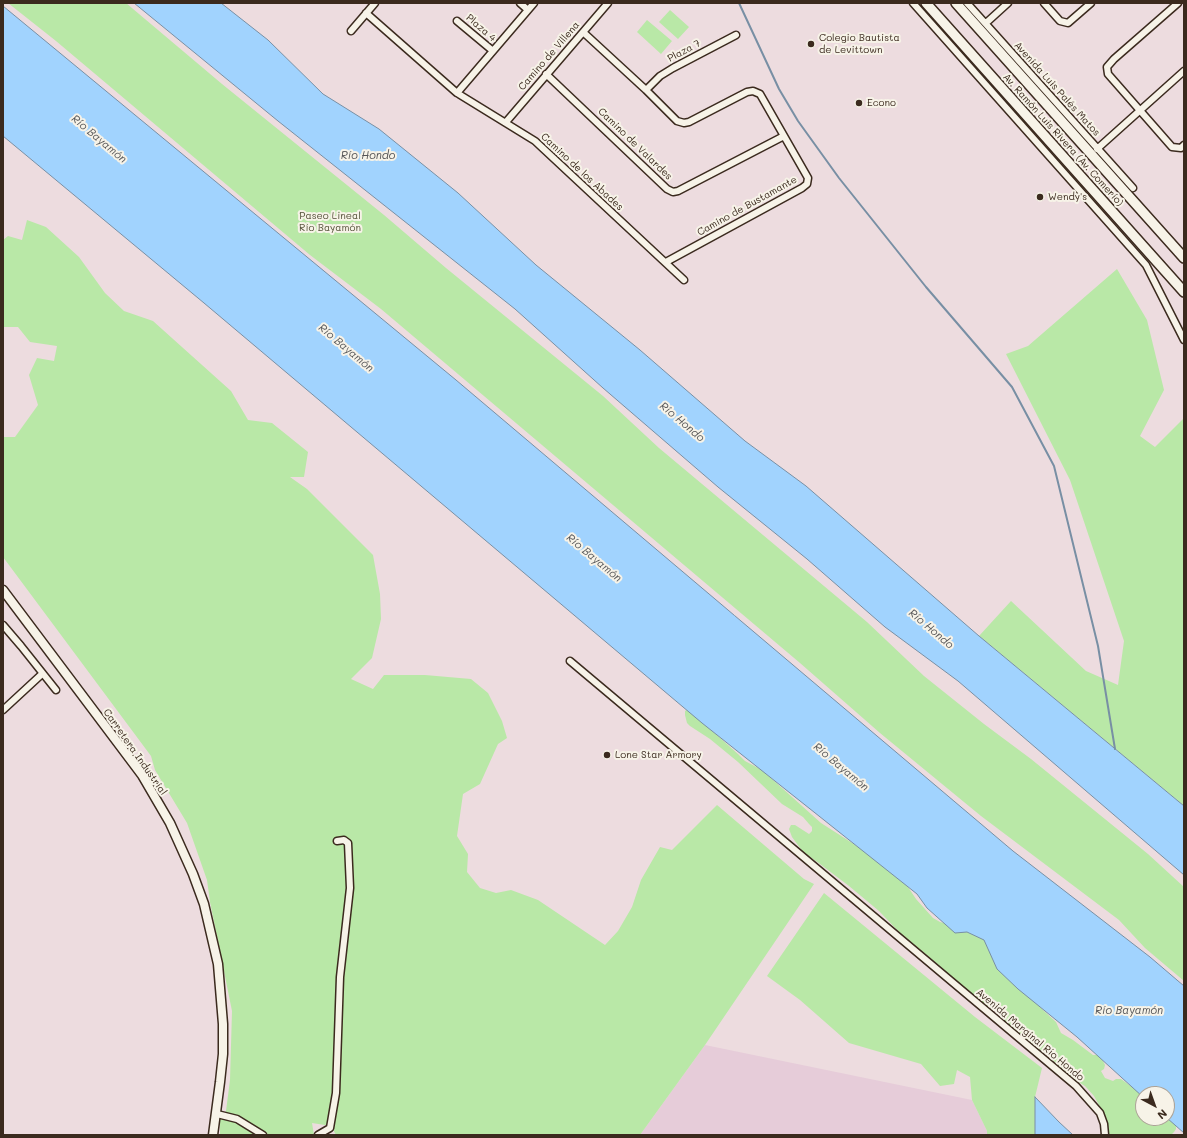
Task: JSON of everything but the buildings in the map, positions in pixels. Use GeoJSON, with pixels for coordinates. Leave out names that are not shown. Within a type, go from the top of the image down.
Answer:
{"type":"FeatureCollection","features":[{"type":"Feature","properties":{"kind":"main road","name":"Av. Ramón Luis Rivera (Av. Comerío)"},"geometry":{"type":"LineString","coordinates":[[926,3],[1184,292]]}},
{"type":"Feature","properties":{"kind":"main road","name":"Av. Ramón Luis Rivera (Av. Comerío)"},"geometry":{"type":"LineString","coordinates":[[956,3],[1184,258]]}},
{"type":"Feature","properties":{"kind":"street"},"geometry":{"type":"LineString","coordinates":[[351,31],[375,3]]}},
{"type":"Feature","properties":{"kind":"street"},"geometry":{"type":"LineString","coordinates":[[520,3],[528,10]]}},
{"type":"Feature","properties":{"kind":"street"},"geometry":{"type":"LineString","coordinates":[[457,93],[534,3]]}},
{"type":"Feature","properties":{"kind":"street","name":"Camino de Villena"},"geometry":{"type":"LineString","coordinates":[[506,122],[608,3]]}},
{"type":"Feature","properties":{"kind":"street"},"geometry":{"type":"LineString","coordinates":[[913,3],[1146,265],[1184,340]]}},
{"type":"Feature","properties":{"kind":"street","name":"Avenida Luis Palés Matos"},"geometry":{"type":"LineString","coordinates":[[967,3],[1133,188]]}},
{"type":"Feature","properties":{"kind":"street"},"geometry":{"type":"LineString","coordinates":[[986,23],[1008,3]]}},
{"type":"Feature","properties":{"kind":"street"},"geometry":{"type":"LineString","coordinates":[[1044,3],[1060,21],[1068,24],[1092,3]]}},
{"type":"Feature","properties":{"kind":"street"},"geometry":{"type":"LineString","coordinates":[[1178,3],[1114,59],[1107,67],[1108,74],[1172,147],[1181,148],[1184,146]]}},
{"type":"Feature","properties":{"kind":"street","name":"Camino de los Abades"},"geometry":{"type":"LineString","coordinates":[[366,13],[457,93],[535,141],[684,280]]}},
{"type":"Feature","properties":{"kind":"street","name":"Plaza 4"},"geometry":{"type":"LineString","coordinates":[[457,20],[493,51]]}},
{"type":"Feature","properties":{"kind":"street","name":"Camino de Bustamante"},"geometry":{"type":"LineString","coordinates":[[583,32],[677,121],[684,123],[689,122],[747,92],[753,91],[760,94],[808,178],[807,184],[666,262]]}},
{"type":"Feature","properties":{"kind":"street","name":"Plaza 7"},"geometry":{"type":"LineString","coordinates":[[646,90],[660,76],[736,34]]}},
{"type":"Feature","properties":{"kind":"street"},"geometry":{"type":"LineString","coordinates":[[1098,149],[1184,71]]}},
{"type":"Feature","properties":{"kind":"street","name":"Camino de Valardes"},"geometry":{"type":"LineString","coordinates":[[546,74],[667,189],[673,192],[678,191],[784,136]]}},
{"type":"Feature","properties":{"kind":"street","name":"Carretera Industrial"},"geometry":{"type":"LineString","coordinates":[[3,590],[142,775],[170,823],[193,874],[204,904],[218,964],[223,1024],[223,1054],[217,1114],[213,1135]]}},
{"type":"Feature","properties":{"kind":"street"},"geometry":{"type":"LineString","coordinates":[[3,625],[56,690]]}},
{"type":"Feature","properties":{"kind":"street","name":"Avenida Marginal Río Hondo"},"geometry":{"type":"LineString","coordinates":[[570,661],[1076,1086],[1100,1113],[1104,1124],[1105,1135]]}},
{"type":"Feature","properties":{"kind":"street"},"geometry":{"type":"LineString","coordinates":[[3,710],[42,674]]}},
{"type":"Feature","properties":{"kind":"street"},"geometry":{"type":"LineString","coordinates":[[318,1135],[330,1128],[336,1093],[340,977],[350,888],[348,843],[344,840],[337,841]]}},
{"type":"Feature","properties":{"kind":"street"},"geometry":{"type":"LineString","coordinates":[[217,1114],[237,1120],[263,1135]]}},
{"type":"Feature","properties":{"kind":"shaded area"},"geometry":{"type":"Polygon","coordinates":[[[705,1045],[972,1100],[987,1131],[987,1135],[640,1135],[705,1045]]]}},
{"type":"Feature","properties":{"kind":"green space","name":"Paseo Lineal Río Bayamón"},"geometry":{"type":"Polygon","coordinates":[[[8,3],[126,3],[222,84],[384,215],[446,268],[603,396],[659,448],[867,622],[924,676],[1031,759],[1148,854],[1184,887],[1184,981],[1145,948],[1119,920],[981,816],[880,733],[800,663],[381,309],[310,255],[56,41],[8,3]]]}},
{"type":"Feature","properties":{"kind":"green space"},"geometry":{"type":"Polygon","coordinates":[[[670,10],[689,27],[678,39],[659,22],[670,10]]]}},
{"type":"Feature","properties":{"kind":"green space"},"geometry":{"type":"Polygon","coordinates":[[[647,20],[672,41],[661,54],[637,32],[647,20]]]}},
{"type":"Feature","properties":{"kind":"green space"},"geometry":{"type":"Polygon","coordinates":[[[27,220],[46,227],[79,257],[105,293],[124,311],[153,321],[231,391],[248,420],[272,423],[308,452],[304,477],[290,477],[307,489],[373,555],[380,594],[381,619],[372,658],[351,679],[373,689],[384,675],[425,675],[471,679],[488,693],[502,721],[507,738],[498,744],[480,784],[463,794],[457,836],[468,854],[467,872],[480,888],[496,893],[511,890],[538,900],[605,945],[618,931],[632,907],[641,880],[660,847],[672,850],[717,805],[804,879],[814,884],[705,1045],[640,1135],[336,1135],[331,1126],[312,1123],[314,1135],[220,1135],[220,1118],[226,1111],[230,1080],[232,1011],[207,880],[187,823],[155,770],[151,756],[3,557],[3,437],[15,437],[38,405],[29,375],[37,358],[54,361],[57,346],[30,342],[18,327],[3,327],[3,240],[8,236],[22,240],[27,220]]]}},
{"type":"Feature","properties":{"kind":"green space"},"geometry":{"type":"Polygon","coordinates":[[[1117,269],[1147,320],[1164,390],[1140,436],[1155,447],[1184,418],[1184,806],[979,636],[1011,601],[1086,671],[1118,685],[1124,641],[1070,480],[1006,354],[1028,346],[1117,269]]]}},
{"type":"Feature","properties":{"kind":"green space"},"geometry":{"type":"Polygon","coordinates":[[[688,709],[745,761],[762,770],[821,823],[860,848],[906,884],[916,899],[933,918],[940,922],[978,932],[1043,1010],[1056,1022],[1061,1033],[1093,1055],[1098,1055],[1105,1065],[1104,1069],[1101,1071],[1105,1078],[1113,1081],[1116,1079],[1121,1079],[1135,1089],[1135,1126],[1175,1126],[1175,1124],[1176,1129],[1174,1132],[1171,1135],[1108,1135],[1100,1107],[1094,1096],[1085,1086],[1075,1080],[1046,1054],[1010,1027],[996,1011],[973,997],[941,967],[900,933],[879,911],[849,886],[803,852],[792,837],[789,829],[791,825],[795,825],[809,834],[812,831],[812,827],[803,817],[782,804],[738,762],[710,739],[690,726],[687,723],[685,711],[688,709]]]}},
{"type":"Feature","properties":{"kind":"green space"},"geometry":{"type":"Polygon","coordinates":[[[824,893],[975,1017],[1042,1068],[1035,1097],[1035,1135],[987,1135],[987,1131],[972,1100],[970,1077],[957,1070],[954,1084],[940,1086],[921,1064],[849,1043],[800,1000],[767,976],[824,893]]]}},
{"type":"Feature","properties":{"kind":"water","name":"Río Hondo"},"geometry":{"type":"Polygon","coordinates":[[[134,3],[221,3],[268,40],[323,94],[379,129],[458,193],[536,265],[640,350],[745,441],[806,486],[979,636],[1184,806],[1184,875],[958,681],[885,627],[807,559],[718,487],[603,388],[515,309],[278,121],[134,3]]]}},
{"type":"Feature","properties":{"kind":"water","name":"Río Bayamón"},"geometry":{"type":"Polygon","coordinates":[[[3,6],[456,380],[1013,851],[1150,957],[1184,986],[1184,1133],[1175,1125],[1175,1086],[1135,1086],[1135,1090],[1077,1037],[1018,989],[997,969],[984,940],[967,932],[955,933],[927,908],[917,894],[702,723],[204,303],[3,136],[3,6]]]}},
{"type":"Feature","properties":{"kind":"water"},"geometry":{"type":"Polygon","coordinates":[[[1035,1097],[1059,1122],[1073,1135],[1035,1135],[1035,1097]]]}},
{"type":"Feature","properties":{"kind":"waterway"},"geometry":{"type":"LineString","coordinates":[[739,3],[779,89],[798,121],[839,178],[926,287],[1012,387],[1054,466],[1098,646],[1115,749]]}},
{"type":"Feature","properties":{"kind":"place","name":"Colegio Bautista de Levittown"},"geometry":{"type":"Point","coordinates":[811,44]}},
{"type":"Feature","properties":{"kind":"place","name":"Econo"},"geometry":{"type":"Point","coordinates":[859,103]}},
{"type":"Feature","properties":{"kind":"place","name":"Wendy's"},"geometry":{"type":"Point","coordinates":[1040,197]}},
{"type":"Feature","properties":{"kind":"place","name":"Lone Star Armory"},"geometry":{"type":"Point","coordinates":[607,755]}}]}
